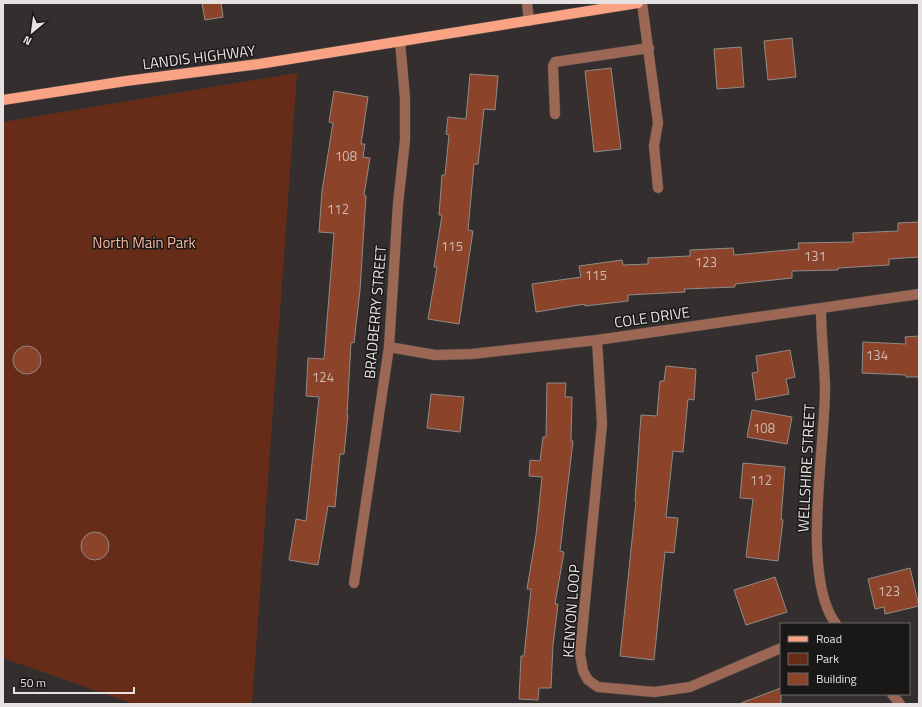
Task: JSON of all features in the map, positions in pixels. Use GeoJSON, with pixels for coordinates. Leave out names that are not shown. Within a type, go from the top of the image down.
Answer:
{"type":"FeatureCollection","features":[{"type":"Feature","properties":{"kind":"main road","name":"LANDIS HIGHWAY"},"geometry":{"type":"LineString","coordinates":[[3,100],[400,42],[638,3]]}},
{"type":"Feature","properties":{"kind":"street"},"geometry":{"type":"LineString","coordinates":[[527,3],[529,21]]}},
{"type":"Feature","properties":{"kind":"street"},"geometry":{"type":"LineString","coordinates":[[642,3],[658,123],[654,146],[658,188]]}},
{"type":"Feature","properties":{"kind":"street","name":"BRADBERRY STREET"},"geometry":{"type":"LineString","coordinates":[[354,583],[389,347],[398,204],[405,140],[405,98],[400,42]]}},
{"type":"Feature","properties":{"kind":"street"},"geometry":{"type":"LineString","coordinates":[[555,114],[553,66],[555,62],[649,48]]}},
{"type":"Feature","properties":{"kind":"street","name":"COLE DRIVE"},"geometry":{"type":"LineString","coordinates":[[389,347],[435,355],[472,354],[597,340],[919,294]]}},
{"type":"Feature","properties":{"kind":"street","name":"WELLSHIRE STREET"},"geometry":{"type":"LineString","coordinates":[[821,309],[821,348],[825,384],[823,448],[817,504],[818,568],[828,614],[835,623]]}},
{"type":"Feature","properties":{"kind":"street","name":"KENYON LOOP"},"geometry":{"type":"LineString","coordinates":[[597,340],[602,424],[580,654],[583,671],[588,680],[598,687],[637,692],[654,692],[690,688],[780,648]]}},
{"type":"Feature","properties":{"kind":"street"},"geometry":{"type":"LineString","coordinates":[[893,695],[900,704]]}},
{"type":"Feature","properties":{"kind":"green space","name":"North Main Park"},"geometry":{"type":"Polygon","coordinates":[[[297,73],[252,704],[134,704],[3,658],[3,122],[297,73]]]}},
{"type":"Feature","properties":{"kind":"building"},"geometry":{"type":"Polygon","coordinates":[[[202,3],[221,3],[223,17],[205,20],[202,3]]]}},
{"type":"Feature","properties":{"kind":"building"},"geometry":{"type":"Polygon","coordinates":[[[792,38],[796,77],[768,80],[764,41],[792,38]]]}},
{"type":"Feature","properties":{"kind":"building"},"geometry":{"type":"Polygon","coordinates":[[[741,47],[744,87],[717,89],[714,49],[741,47]]]}},
{"type":"Feature","properties":{"kind":"building"},"geometry":{"type":"Polygon","coordinates":[[[611,68],[621,149],[594,152],[585,71],[611,68]]]}},
{"type":"Feature","properties":{"kind":"building"},"geometry":{"type":"Polygon","coordinates":[[[470,74],[498,76],[495,110],[484,109],[478,164],[474,164],[468,230],[473,231],[459,324],[428,319],[437,267],[434,267],[442,215],[439,215],[442,175],[445,175],[449,135],[446,134],[448,117],[466,119],[470,74]]]}},
{"type":"Feature","properties":{"kind":"building"},"geometry":{"type":"Polygon","coordinates":[[[334,91],[368,97],[361,144],[365,144],[363,157],[370,158],[364,195],[366,196],[360,290],[354,343],[351,342],[348,415],[344,454],[340,454],[335,507],[328,506],[318,565],[289,560],[296,519],[306,521],[319,397],[306,396],[308,358],[324,359],[334,233],[319,232],[322,191],[333,123],[329,122],[334,91]]]}},
{"type":"Feature","properties":{"kind":"building"},"geometry":{"type":"Polygon","coordinates":[[[919,222],[919,257],[889,259],[889,265],[838,268],[838,270],[792,271],[792,278],[735,284],[735,287],[684,289],[685,292],[628,295],[628,301],[585,306],[585,304],[536,312],[532,284],[581,277],[579,266],[622,260],[623,265],[648,264],[648,258],[690,256],[690,250],[733,248],[734,255],[799,249],[798,243],[853,242],[853,233],[898,231],[898,223],[919,222]]]}},
{"type":"Feature","properties":{"kind":"building"},"geometry":{"type":"Polygon","coordinates":[[[919,336],[919,377],[862,373],[863,342],[906,344],[905,337],[919,336]]]}},
{"type":"Feature","properties":{"kind":"building"},"geometry":{"type":"Polygon","coordinates":[[[27,346],[33,347],[37,350],[40,354],[40,366],[37,370],[33,373],[27,374],[21,373],[17,370],[14,366],[13,360],[14,354],[17,350],[21,347],[27,346]]]}},
{"type":"Feature","properties":{"kind":"building"},"geometry":{"type":"Polygon","coordinates":[[[790,350],[795,377],[786,379],[789,394],[756,400],[752,373],[758,372],[756,356],[790,350]]]}},
{"type":"Feature","properties":{"kind":"building"},"geometry":{"type":"Polygon","coordinates":[[[666,366],[696,369],[694,400],[688,399],[683,452],[673,451],[666,517],[678,518],[674,553],[665,552],[654,660],[620,656],[636,501],[641,415],[657,416],[660,381],[664,381],[666,366]]]}},
{"type":"Feature","properties":{"kind":"building"},"geometry":{"type":"Polygon","coordinates":[[[547,383],[566,383],[565,397],[572,397],[571,441],[573,441],[560,551],[564,552],[555,604],[558,604],[553,645],[551,688],[539,688],[538,700],[519,699],[521,656],[524,656],[531,589],[527,589],[536,535],[542,477],[529,476],[530,460],[540,461],[543,437],[546,437],[547,383]]]}},
{"type":"Feature","properties":{"kind":"building"},"geometry":{"type":"Polygon","coordinates":[[[431,394],[464,397],[460,432],[427,428],[431,394]]]}},
{"type":"Feature","properties":{"kind":"building"},"geometry":{"type":"Polygon","coordinates":[[[752,410],[792,417],[787,444],[747,437],[752,410]]]}},
{"type":"Feature","properties":{"kind":"building"},"geometry":{"type":"Polygon","coordinates":[[[743,463],[785,467],[781,519],[783,520],[778,561],[746,557],[753,499],[740,498],[743,463]]]}},
{"type":"Feature","properties":{"kind":"building"},"geometry":{"type":"Polygon","coordinates":[[[95,532],[105,536],[109,546],[105,556],[95,560],[85,556],[81,546],[85,536],[95,532]]]}},
{"type":"Feature","properties":{"kind":"building"},"geometry":{"type":"Polygon","coordinates":[[[910,568],[919,606],[885,614],[884,607],[875,609],[868,579],[910,568]]]}},
{"type":"Feature","properties":{"kind":"building"},"geometry":{"type":"Polygon","coordinates":[[[775,577],[787,612],[746,625],[734,590],[775,577]]]}},
{"type":"Feature","properties":{"kind":"building"},"geometry":{"type":"Polygon","coordinates":[[[780,688],[781,704],[741,703],[780,688]]]}}]}
